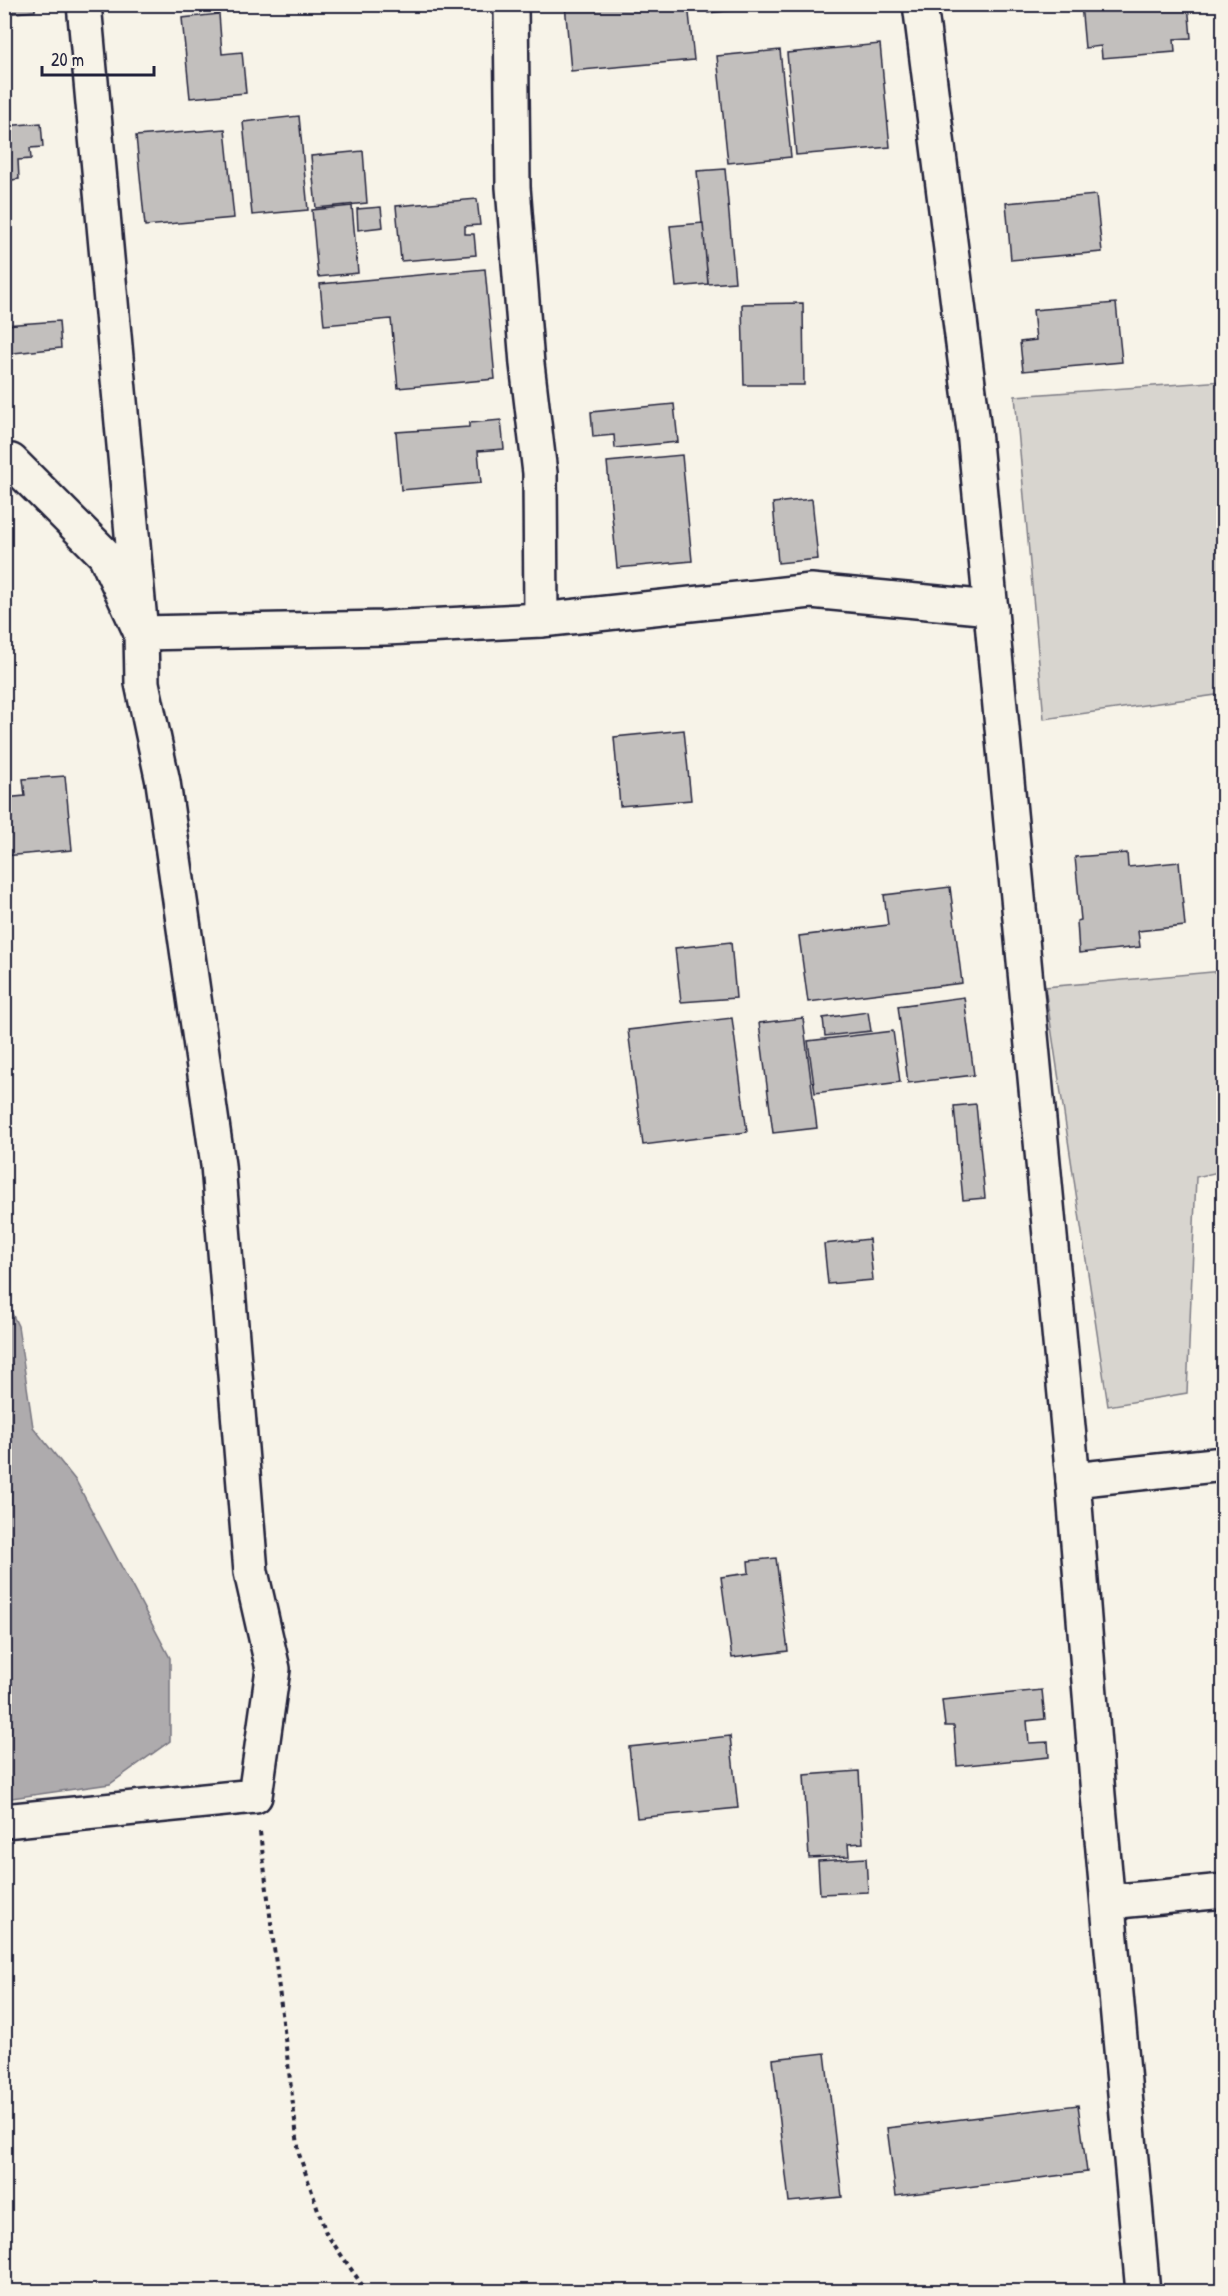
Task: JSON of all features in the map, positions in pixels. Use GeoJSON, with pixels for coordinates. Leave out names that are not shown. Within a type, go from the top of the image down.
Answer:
{"type":"FeatureCollection","features":[{"type":"Feature","properties":{"kind":"street"},"geometry":{"type":"LineString","coordinates":[[4,1821],[255,1796],[273,1669],[250,1572],[218,1165],[163,782],[142,683],[141,633],[84,4]]}},
{"type":"Feature","properties":{"kind":"street"},"geometry":{"type":"LineString","coordinates":[[512,4],[513,187],[527,364],[540,473],[541,620]]}},
{"type":"Feature","properties":{"kind":"street"},"geometry":{"type":"LineString","coordinates":[[920,4],[974,431],[1073,1480],[1143,2292]]}},
{"type":"Feature","properties":{"kind":"street"},"geometry":{"type":"LineString","coordinates":[[4,462],[11,462],[105,555],[141,633]]}},
{"type":"Feature","properties":{"kind":"street"},"geometry":{"type":"LineString","coordinates":[[141,633],[386,628],[541,620],[811,591],[991,608]]}},
{"type":"Feature","properties":{"kind":"street"},"geometry":{"type":"LineString","coordinates":[[1073,1480],[1224,1464]]}},
{"type":"Feature","properties":{"kind":"street"},"geometry":{"type":"LineString","coordinates":[[1108,1902],[1224,1891]]}},
{"type":"Feature","properties":{"kind":"path"},"geometry":{"type":"LineString","coordinates":[[255,1796],[299,2154],[326,2233],[367,2292]]}},
{"type":"Feature","properties":{"kind":"shaded area"},"geometry":{"type":"Polygon","coordinates":[[[1223,381],[1223,694],[1044,719],[1015,396],[1223,381]]]}},
{"type":"Feature","properties":{"kind":"shaded area"},"geometry":{"type":"Polygon","coordinates":[[[1223,971],[1223,1171],[1196,1177],[1187,1393],[1108,1406],[1045,987],[1223,971]]]}},
{"type":"Feature","properties":{"kind":"shaded area"},"geometry":{"type":"Polygon","coordinates":[[[5,1299],[18,1326],[33,1427],[76,1481],[170,1658],[170,1741],[110,1784],[5,1799],[5,1299]]]}},
{"type":"Feature","properties":{"kind":"building"},"geometry":{"type":"Polygon","coordinates":[[[4,4],[35,4],[35,11],[4,14],[4,4]]]}},
{"type":"Feature","properties":{"kind":"building"},"geometry":{"type":"Polygon","coordinates":[[[565,4],[688,4],[694,60],[571,71],[565,4]]]}},
{"type":"Feature","properties":{"kind":"building"},"geometry":{"type":"Polygon","coordinates":[[[708,4],[764,4],[764,7],[708,13],[708,4]]]}},
{"type":"Feature","properties":{"kind":"building"},"geometry":{"type":"Polygon","coordinates":[[[1081,4],[1188,4],[1191,38],[1174,39],[1175,52],[1102,58],[1101,46],[1085,48],[1081,4]]]}},
{"type":"Feature","properties":{"kind":"building"},"geometry":{"type":"Polygon","coordinates":[[[219,14],[222,54],[242,52],[246,93],[190,98],[182,18],[219,14]]]}},
{"type":"Feature","properties":{"kind":"building"},"geometry":{"type":"Polygon","coordinates":[[[880,44],[890,147],[796,155],[787,53],[880,44]]]}},
{"type":"Feature","properties":{"kind":"building"},"geometry":{"type":"Polygon","coordinates":[[[780,50],[791,157],[728,163],[717,56],[780,50]]]}},
{"type":"Feature","properties":{"kind":"building"},"geometry":{"type":"Polygon","coordinates":[[[299,116],[308,210],[252,215],[243,122],[299,116]]]}},
{"type":"Feature","properties":{"kind":"building"},"geometry":{"type":"Polygon","coordinates":[[[41,123],[43,147],[30,148],[31,159],[18,160],[19,179],[4,181],[4,126],[41,123]]]}},
{"type":"Feature","properties":{"kind":"building"},"geometry":{"type":"Polygon","coordinates":[[[225,129],[234,218],[145,226],[136,136],[225,129]]]}},
{"type":"Feature","properties":{"kind":"building"},"geometry":{"type":"Polygon","coordinates":[[[363,151],[367,203],[316,208],[311,156],[363,151]]]}},
{"type":"Feature","properties":{"kind":"building"},"geometry":{"type":"Polygon","coordinates":[[[725,169],[735,282],[708,284],[697,171],[725,169]]]}},
{"type":"Feature","properties":{"kind":"building"},"geometry":{"type":"Polygon","coordinates":[[[1096,195],[1102,252],[1011,260],[1006,203],[1096,195]]]}},
{"type":"Feature","properties":{"kind":"building"},"geometry":{"type":"Polygon","coordinates":[[[477,199],[480,225],[465,226],[465,234],[474,234],[476,255],[401,261],[396,206],[477,199]]]}},
{"type":"Feature","properties":{"kind":"building"},"geometry":{"type":"Polygon","coordinates":[[[352,206],[358,273],[318,277],[312,210],[352,206]]]}},
{"type":"Feature","properties":{"kind":"building"},"geometry":{"type":"Polygon","coordinates":[[[381,207],[383,227],[358,230],[357,209],[381,207]]]}},
{"type":"Feature","properties":{"kind":"building"},"geometry":{"type":"Polygon","coordinates":[[[703,223],[708,284],[676,287],[670,226],[703,223]]]}},
{"type":"Feature","properties":{"kind":"building"},"geometry":{"type":"Polygon","coordinates":[[[485,269],[495,379],[398,388],[391,319],[324,325],[320,284],[485,269]]]}},
{"type":"Feature","properties":{"kind":"building"},"geometry":{"type":"Polygon","coordinates":[[[803,303],[804,385],[744,385],[742,304],[803,303]]]}},
{"type":"Feature","properties":{"kind":"building"},"geometry":{"type":"Polygon","coordinates":[[[1116,303],[1122,362],[1023,371],[1020,342],[1036,340],[1033,310],[1116,303]]]}},
{"type":"Feature","properties":{"kind":"building"},"geometry":{"type":"Polygon","coordinates":[[[59,321],[61,348],[4,354],[4,325],[59,321]]]}},
{"type":"Feature","properties":{"kind":"building"},"geometry":{"type":"Polygon","coordinates":[[[674,404],[678,442],[615,448],[614,435],[593,437],[591,412],[674,404]]]}},
{"type":"Feature","properties":{"kind":"building"},"geometry":{"type":"Polygon","coordinates":[[[501,420],[504,449],[478,451],[481,483],[401,490],[396,432],[469,427],[469,423],[501,420]]]}},
{"type":"Feature","properties":{"kind":"building"},"geometry":{"type":"Polygon","coordinates":[[[682,455],[692,561],[617,568],[607,462],[682,455]]]}},
{"type":"Feature","properties":{"kind":"building"},"geometry":{"type":"Polygon","coordinates":[[[812,499],[818,559],[778,563],[773,503],[812,499]]]}},
{"type":"Feature","properties":{"kind":"building"},"geometry":{"type":"Polygon","coordinates":[[[684,730],[691,800],[620,806],[614,737],[684,730]]]}},
{"type":"Feature","properties":{"kind":"building"},"geometry":{"type":"Polygon","coordinates":[[[65,776],[72,850],[4,856],[4,798],[25,796],[23,779],[65,776]]]}},
{"type":"Feature","properties":{"kind":"building"},"geometry":{"type":"Polygon","coordinates":[[[1127,853],[1128,867],[1179,862],[1185,926],[1138,931],[1140,947],[1079,953],[1077,921],[1081,920],[1075,857],[1127,853]]]}},
{"type":"Feature","properties":{"kind":"building"},"geometry":{"type":"Polygon","coordinates":[[[950,887],[962,983],[808,1002],[799,936],[888,925],[884,895],[950,887]]]}},
{"type":"Feature","properties":{"kind":"building"},"geometry":{"type":"Polygon","coordinates":[[[731,942],[736,998],[681,1002],[675,948],[731,942]]]}},
{"type":"Feature","properties":{"kind":"building"},"geometry":{"type":"Polygon","coordinates":[[[964,997],[974,1075],[908,1083],[898,1006],[964,997]]]}},
{"type":"Feature","properties":{"kind":"building"},"geometry":{"type":"Polygon","coordinates":[[[868,1012],[871,1031],[825,1036],[823,1018],[868,1012]]]}},
{"type":"Feature","properties":{"kind":"building"},"geometry":{"type":"Polygon","coordinates":[[[732,1018],[747,1132],[643,1145],[628,1030],[732,1018]]]}},
{"type":"Feature","properties":{"kind":"building"},"geometry":{"type":"Polygon","coordinates":[[[803,1018],[817,1128],[773,1133],[759,1023],[803,1018]]]}},
{"type":"Feature","properties":{"kind":"building"},"geometry":{"type":"Polygon","coordinates":[[[893,1031],[900,1082],[815,1093],[808,1041],[893,1031]]]}},
{"type":"Feature","properties":{"kind":"building"},"geometry":{"type":"Polygon","coordinates":[[[976,1104],[985,1198],[963,1200],[954,1106],[976,1104]]]}},
{"type":"Feature","properties":{"kind":"building"},"geometry":{"type":"Polygon","coordinates":[[[869,1239],[873,1280],[828,1284],[824,1244],[869,1239]]]}},
{"type":"Feature","properties":{"kind":"building"},"geometry":{"type":"Polygon","coordinates":[[[776,1558],[788,1651],[732,1658],[721,1577],[749,1573],[748,1561],[776,1558]]]}},
{"type":"Feature","properties":{"kind":"building"},"geometry":{"type":"Polygon","coordinates":[[[1042,1690],[1045,1719],[1027,1721],[1029,1743],[1048,1742],[1049,1757],[957,1766],[954,1726],[945,1726],[942,1700],[1042,1690]]]}},
{"type":"Feature","properties":{"kind":"building"},"geometry":{"type":"Polygon","coordinates":[[[730,1736],[738,1808],[637,1818],[629,1747],[730,1736]]]}},
{"type":"Feature","properties":{"kind":"building"},"geometry":{"type":"Polygon","coordinates":[[[859,1771],[863,1843],[848,1844],[849,1856],[809,1858],[804,1775],[859,1771]]]}},
{"type":"Feature","properties":{"kind":"building"},"geometry":{"type":"Polygon","coordinates":[[[866,1858],[868,1892],[820,1894],[818,1861],[866,1858]]]}},
{"type":"Feature","properties":{"kind":"building"},"geometry":{"type":"Polygon","coordinates":[[[825,2053],[842,2197],[789,2202],[773,2059],[825,2053]]]}},
{"type":"Feature","properties":{"kind":"building"},"geometry":{"type":"Polygon","coordinates":[[[1078,2105],[1087,2172],[896,2196],[887,2128],[1078,2105]]]}}]}
